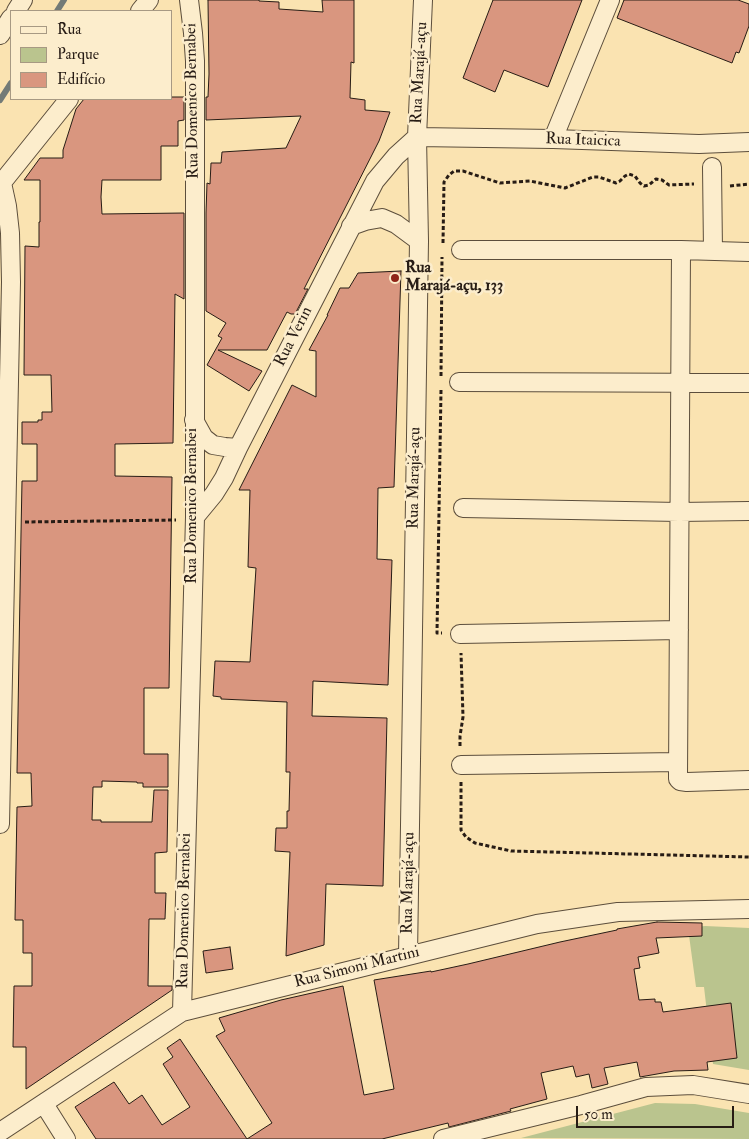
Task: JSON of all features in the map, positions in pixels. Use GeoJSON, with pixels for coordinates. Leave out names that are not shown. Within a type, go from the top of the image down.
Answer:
{"type":"FeatureCollection","features":[{"type":"Feature","properties":{"kind":"street","name":"Rua Domenico Bernabei"},"geometry":{"type":"LineString","coordinates":[[182,1012],[194,519],[195,61],[189,0]]}},
{"type":"Feature","properties":{"kind":"street","name":"Rua Marajá-açu"},"geometry":{"type":"LineString","coordinates":[[408,956],[419,241],[417,137],[423,0]]}},
{"type":"Feature","properties":{"kind":"street"},"geometry":{"type":"LineString","coordinates":[[553,140],[610,0]]}},
{"type":"Feature","properties":{"kind":"street"},"geometry":{"type":"LineString","coordinates":[[0,34],[10,19]]}},
{"type":"Feature","properties":{"kind":"street"},"geometry":{"type":"LineString","coordinates":[[0,824],[11,282],[8,206],[1,182],[69,100]]}},
{"type":"Feature","properties":{"kind":"street","name":"Rua Itaicica"},"geometry":{"type":"LineString","coordinates":[[417,137],[699,144],[749,142]]}},
{"type":"Feature","properties":{"kind":"street","name":"Rua Verin"},"geometry":{"type":"LineString","coordinates":[[194,519],[224,478],[351,226],[376,181],[396,156],[417,137]]}},
{"type":"Feature","properties":{"kind":"street"},"geometry":{"type":"LineString","coordinates":[[712,167],[713,251]]}},
{"type":"Feature","properties":{"kind":"street"},"geometry":{"type":"LineString","coordinates":[[351,226],[382,218],[396,224],[419,241]]}},
{"type":"Feature","properties":{"kind":"street"},"geometry":{"type":"LineString","coordinates":[[461,250],[681,250],[749,252]]}},
{"type":"Feature","properties":{"kind":"street"},"geometry":{"type":"LineString","coordinates":[[681,250],[678,779],[686,782],[749,780]]}},
{"type":"Feature","properties":{"kind":"street"},"geometry":{"type":"LineString","coordinates":[[458,382],[749,383]]}},
{"type":"Feature","properties":{"kind":"street"},"geometry":{"type":"LineString","coordinates":[[194,420],[204,438],[213,445],[238,448]]}},
{"type":"Feature","properties":{"kind":"street"},"geometry":{"type":"LineString","coordinates":[[463,508],[749,512]]}},
{"type":"Feature","properties":{"kind":"street"},"geometry":{"type":"LineString","coordinates":[[460,634],[679,630]]}},
{"type":"Feature","properties":{"kind":"street"},"geometry":{"type":"LineString","coordinates":[[461,765],[678,762]]}},
{"type":"Feature","properties":{"kind":"street","name":"Rua Simoni Martini"},"geometry":{"type":"LineString","coordinates":[[0,1132],[182,1012],[537,924],[618,912],[749,909]]}},
{"type":"Feature","properties":{"kind":"street"},"geometry":{"type":"LineString","coordinates":[[443,1139],[646,1087],[693,1085],[749,1094]]}},
{"type":"Feature","properties":{"kind":"street"},"geometry":{"type":"LineString","coordinates":[[44,1104],[66,1139]]}},
{"type":"Feature","properties":{"kind":"path"},"geometry":{"type":"LineString","coordinates":[[7,522],[194,519]]}},
{"type":"Feature","properties":{"kind":"green space"},"geometry":{"type":"Polygon","coordinates":[[[705,926],[749,928],[749,1070],[713,1064],[704,987],[696,987],[688,928],[705,926]]]}},
{"type":"Feature","properties":{"kind":"green space"},"geometry":{"type":"Polygon","coordinates":[[[655,1103],[695,1104],[749,1113],[749,1139],[521,1138],[655,1103]]]}},
{"type":"Feature","properties":{"kind":"building"},"geometry":{"type":"Polygon","coordinates":[[[208,0],[279,2],[279,9],[323,12],[322,0],[354,0],[354,63],[351,62],[350,98],[365,100],[365,110],[390,112],[379,141],[304,289],[308,289],[295,314],[287,312],[267,350],[218,350],[262,371],[249,391],[207,365],[222,338],[218,336],[226,323],[206,311],[207,183],[210,184],[211,163],[221,163],[222,152],[286,148],[301,116],[206,120],[209,74],[208,0]]]}},
{"type":"Feature","properties":{"kind":"building"},"geometry":{"type":"Polygon","coordinates":[[[493,0],[582,0],[548,87],[504,70],[495,92],[463,78],[493,0]]]}},
{"type":"Feature","properties":{"kind":"building"},"geometry":{"type":"Polygon","coordinates":[[[624,0],[738,0],[749,4],[749,26],[739,53],[736,52],[732,63],[617,18],[624,0]]]}},
{"type":"Feature","properties":{"kind":"building"},"geometry":{"type":"Polygon","coordinates":[[[172,97],[184,97],[184,120],[178,121],[178,146],[161,146],[161,180],[102,180],[101,197],[102,214],[184,213],[184,299],[175,294],[173,443],[115,444],[115,476],[172,477],[169,688],[144,688],[144,754],[168,754],[168,787],[143,787],[143,783],[137,782],[102,781],[102,787],[93,787],[92,820],[101,820],[101,822],[152,822],[154,790],[168,790],[167,852],[155,853],[155,893],[166,893],[165,919],[149,919],[148,986],[172,986],[172,990],[26,1089],[26,1047],[13,1047],[14,986],[32,986],[32,953],[23,953],[23,920],[15,920],[17,807],[32,806],[31,773],[17,773],[21,533],[22,481],[37,481],[37,444],[22,444],[22,422],[38,422],[38,420],[42,420],[42,412],[52,412],[51,375],[24,375],[25,246],[39,247],[40,180],[24,180],[40,158],[63,158],[63,150],[76,109],[83,100],[172,100],[172,97]]]}},
{"type":"Feature","properties":{"kind":"building"},"geometry":{"type":"Polygon","coordinates":[[[401,271],[394,487],[378,488],[377,559],[392,560],[388,685],[313,681],[312,716],[387,718],[383,886],[326,884],[324,945],[286,956],[290,852],[275,851],[276,828],[287,828],[287,811],[289,811],[290,772],[286,772],[287,702],[221,699],[221,697],[213,696],[215,661],[250,662],[256,568],[248,567],[250,490],[239,490],[292,385],[316,397],[316,351],[309,350],[340,288],[349,288],[358,273],[401,271]]]}},
{"type":"Feature","properties":{"kind":"building"},"geometry":{"type":"Polygon","coordinates":[[[657,922],[702,923],[702,936],[656,938],[659,953],[638,957],[640,968],[634,969],[639,1000],[655,999],[655,1002],[661,1002],[663,1012],[731,1003],[737,1058],[707,1062],[708,1070],[674,1071],[640,1077],[637,1062],[604,1068],[608,1084],[592,1088],[589,1074],[576,1077],[573,1066],[541,1073],[547,1099],[510,1109],[511,1111],[449,1127],[448,1123],[382,1139],[247,1139],[272,1123],[216,1036],[225,1031],[219,1018],[281,1000],[343,986],[364,1095],[394,1089],[374,980],[431,972],[617,929],[657,922]]]}},
{"type":"Feature","properties":{"kind":"building"},"geometry":{"type":"Polygon","coordinates":[[[230,947],[233,969],[206,973],[203,951],[230,947]]]}},
{"type":"Feature","properties":{"kind":"building"},"geometry":{"type":"Polygon","coordinates":[[[180,1039],[247,1139],[96,1139],[75,1107],[114,1082],[129,1104],[142,1095],[162,1125],[190,1107],[163,1064],[173,1057],[167,1048],[180,1039]]]}},
{"type":"Feature","properties":{"kind":"waterway"},"geometry":{"type":"LineString","coordinates":[[58,10],[64,0]]}},
{"type":"Feature","properties":{"kind":"waterway"},"geometry":{"type":"LineString","coordinates":[[0,100],[10,85]]}},
{"type":"Feature","properties":{"kind":"place","name":"Rua Marajá-açu, 133"},"geometry":{"type":"Point","coordinates":[395,278]}}]}
